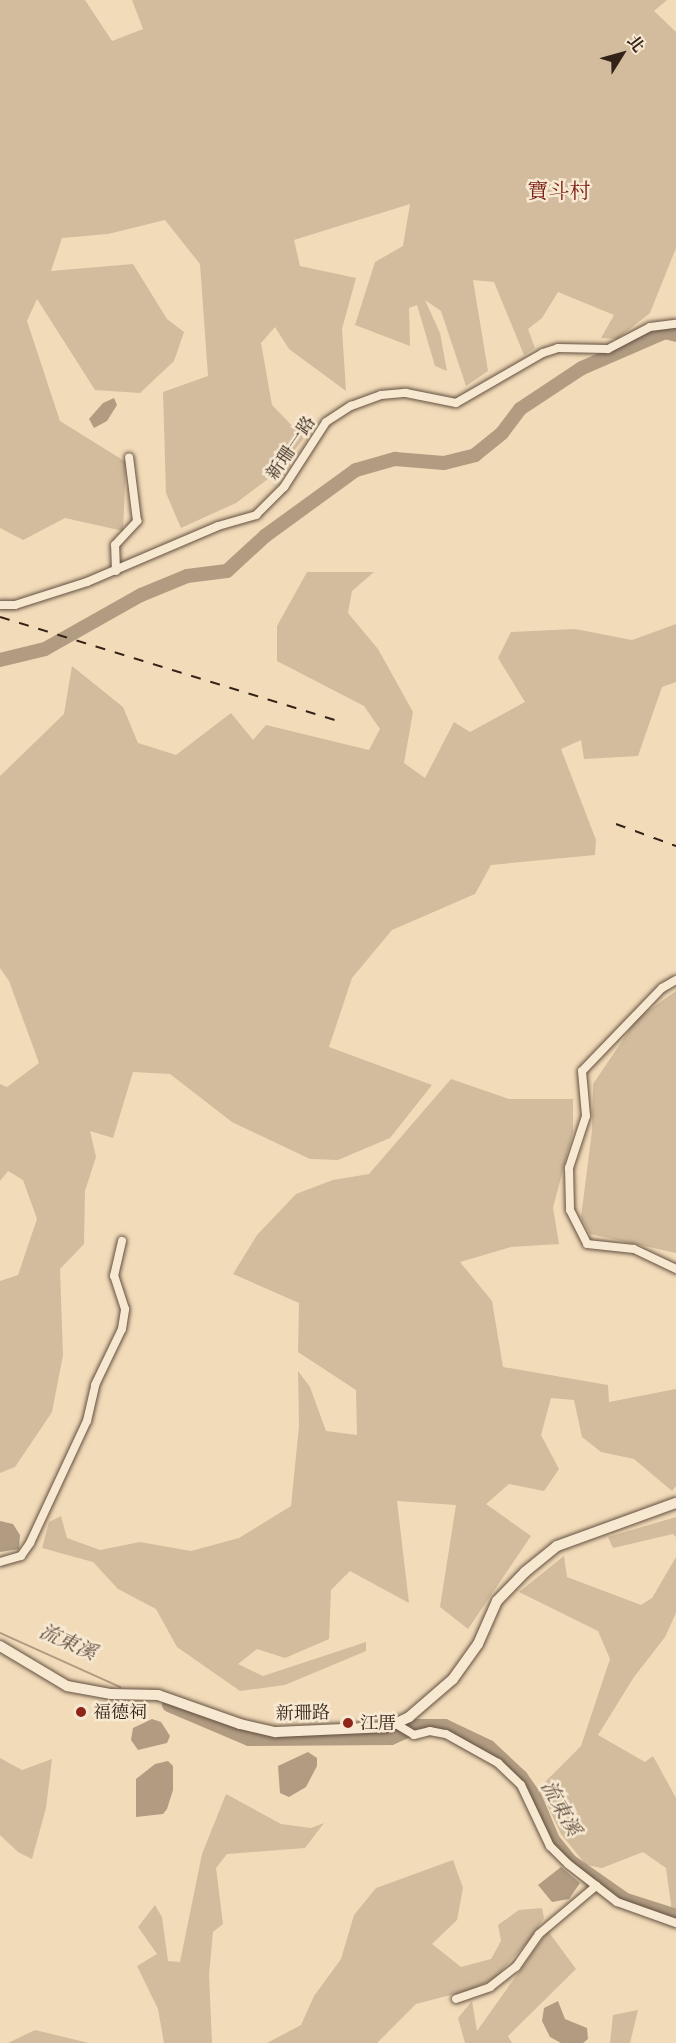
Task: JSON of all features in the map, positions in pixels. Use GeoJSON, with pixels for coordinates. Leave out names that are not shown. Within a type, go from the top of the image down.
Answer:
{"type":"FeatureCollection","features":[{"type":"Feature","properties":{"kind":"street","name":"新珊一路"},"geometry":{"type":"LineString","coordinates":[[0,605],[47,596],[116,571],[218,526],[255,515],[284,488],[326,422],[351,406],[381,395],[406,393],[456,404],[543,353],[558,348],[608,349],[650,327],[676,324]]}},
{"type":"Feature","properties":{"kind":"street"},"geometry":{"type":"LineString","coordinates":[[116,571],[115,545],[137,521],[129,457]]}},
{"type":"Feature","properties":{"kind":"street"},"geometry":{"type":"LineString","coordinates":[[676,980],[662,988],[582,1071],[586,1116],[569,1168],[570,1210],[587,1244],[634,1249],[676,1269]]}},
{"type":"Feature","properties":{"kind":"street"},"geometry":{"type":"LineString","coordinates":[[0,1562],[21,1556],[30,1544],[87,1421],[95,1385],[122,1329],[125,1309],[114,1276],[122,1241]]}},
{"type":"Feature","properties":{"kind":"street"},"geometry":{"type":"LineString","coordinates":[[676,1503],[557,1546],[525,1572],[497,1601],[478,1644],[453,1679],[398,1726],[409,1734],[430,1731],[446,1734],[498,1763],[525,1791],[550,1846],[616,1902],[676,1923]]}},
{"type":"Feature","properties":{"kind":"street","name":"新珊路"},"geometry":{"type":"LineString","coordinates":[[0,1646],[67,1686],[111,1694],[158,1695],[240,1724],[276,1732],[398,1726]]}},
{"type":"Feature","properties":{"kind":"street"},"geometry":{"type":"LineString","coordinates":[[456,1999],[490,1987],[516,1967],[539,1934],[596,1886]]}},
{"type":"Feature","properties":{"kind":"shaded area"},"geometry":{"type":"Polygon","coordinates":[[[0,0],[85,0],[112,41],[143,29],[132,0],[667,0],[654,11],[676,32],[676,248],[650,313],[617,339],[601,338],[614,315],[558,292],[542,318],[528,329],[535,348],[524,355],[494,282],[473,280],[488,371],[466,386],[441,311],[425,300],[440,333],[447,371],[435,366],[417,305],[409,308],[410,346],[355,325],[375,262],[403,246],[410,204],[294,240],[300,266],[356,278],[342,329],[346,391],[289,349],[275,327],[261,343],[272,405],[304,438],[277,472],[236,503],[181,528],[166,493],[163,392],[208,376],[200,264],[165,220],[108,234],[62,238],[51,271],[133,264],[167,319],[184,332],[174,361],[140,393],[95,390],[37,299],[27,321],[60,421],[126,462],[123,531],[65,518],[23,540],[0,528],[0,0]]]}},
{"type":"Feature","properties":{"kind":"shaded area"},"geometry":{"type":"Polygon","coordinates":[[[114,398],[117,405],[107,421],[94,428],[89,419],[103,403],[114,398]]]}},
{"type":"Feature","properties":{"kind":"shaded area"},"geometry":{"type":"Polygon","coordinates":[[[307,572],[374,572],[352,591],[348,613],[378,649],[413,712],[404,763],[425,778],[454,722],[470,732],[525,702],[498,658],[511,632],[575,629],[632,640],[676,624],[676,682],[662,687],[638,756],[584,759],[581,740],[561,749],[596,840],[595,855],[491,865],[475,894],[392,930],[352,978],[329,1047],[432,1085],[390,1138],[338,1160],[310,1159],[232,1122],[170,1074],[133,1072],[113,1138],[90,1131],[96,1157],[85,1191],[84,1244],[60,1269],[63,1355],[52,1412],[15,1467],[0,1473],[0,1281],[18,1275],[37,1219],[23,1180],[8,1171],[0,1181],[0,1084],[7,1087],[39,1063],[9,981],[0,968],[0,776],[64,714],[72,666],[123,707],[138,743],[176,755],[231,713],[253,740],[266,725],[369,750],[380,729],[364,706],[277,661],[277,626],[307,572]]]}},
{"type":"Feature","properties":{"kind":"shaded area"},"geometry":{"type":"Polygon","coordinates":[[[676,991],[676,1253],[590,1234],[581,1217],[592,1131],[593,1084],[637,1019],[676,991]]]}},
{"type":"Feature","properties":{"kind":"shaded area"},"geometry":{"type":"Polygon","coordinates":[[[451,1079],[509,1099],[573,1099],[573,1132],[553,1208],[559,1244],[511,1247],[460,1262],[492,1301],[503,1367],[608,1385],[609,1402],[676,1389],[676,1486],[672,1491],[634,1459],[601,1452],[582,1437],[574,1400],[551,1398],[541,1435],[559,1469],[544,1491],[509,1484],[486,1504],[531,1536],[468,1629],[440,1607],[456,1505],[397,1501],[409,1603],[350,1571],[331,1590],[329,1639],[285,1658],[257,1649],[238,1664],[263,1676],[366,1642],[366,1651],[285,1685],[240,1691],[177,1647],[156,1609],[118,1589],[93,1562],[42,1548],[49,1522],[61,1516],[67,1538],[100,1550],[140,1542],[191,1551],[239,1538],[291,1506],[299,1426],[298,1371],[310,1387],[326,1431],[357,1435],[356,1390],[298,1352],[299,1303],[233,1274],[257,1235],[296,1194],[333,1180],[369,1174],[451,1079]]]}},
{"type":"Feature","properties":{"kind":"shaded area"},"geometry":{"type":"Polygon","coordinates":[[[676,1517],[676,1537],[673,1534],[613,1548],[608,1537],[676,1517]]]}},
{"type":"Feature","properties":{"kind":"shaded area"},"geometry":{"type":"Polygon","coordinates":[[[0,1521],[13,1524],[20,1535],[19,1549],[0,1552],[0,1521]]]}},
{"type":"Feature","properties":{"kind":"shaded area"},"geometry":{"type":"Polygon","coordinates":[[[564,1556],[567,1577],[641,1605],[652,1598],[676,1557],[676,1613],[665,1637],[634,1677],[598,1735],[645,1762],[653,1756],[676,1798],[676,1912],[672,1912],[666,1868],[643,1852],[602,1868],[586,1865],[561,1834],[539,1788],[581,1746],[610,1659],[598,1631],[519,1592],[564,1556]]]}},
{"type":"Feature","properties":{"kind":"shaded area"},"geometry":{"type":"Polygon","coordinates":[[[152,1719],[161,1722],[170,1736],[167,1743],[138,1750],[131,1740],[133,1728],[152,1719]]]}},
{"type":"Feature","properties":{"kind":"shaded area"},"geometry":{"type":"Polygon","coordinates":[[[308,1752],[317,1758],[317,1766],[306,1787],[289,1797],[280,1793],[278,1766],[308,1752]]]}},
{"type":"Feature","properties":{"kind":"shaded area"},"geometry":{"type":"Polygon","coordinates":[[[0,1758],[22,1770],[52,1759],[46,1808],[32,1859],[18,1852],[0,1835],[0,1758]]]}},
{"type":"Feature","properties":{"kind":"shaded area"},"geometry":{"type":"Polygon","coordinates":[[[168,1761],[173,1766],[173,1790],[167,1809],[163,1814],[136,1817],[136,1779],[155,1764],[168,1761]]]}},
{"type":"Feature","properties":{"kind":"shaded area"},"geometry":{"type":"Polygon","coordinates":[[[226,1794],[281,1824],[311,1828],[324,1823],[305,1848],[227,1854],[216,1868],[223,1924],[213,1932],[209,1975],[212,2043],[164,2043],[158,2009],[137,1966],[157,1954],[138,1927],[155,1905],[162,1917],[168,1961],[180,1962],[202,1854],[226,1794]]]}},
{"type":"Feature","properties":{"kind":"shaded area"},"geometry":{"type":"Polygon","coordinates":[[[453,1860],[463,1888],[457,1920],[432,1944],[461,1967],[491,1959],[501,1941],[498,1925],[519,1910],[542,1908],[544,1918],[532,1937],[495,1978],[470,1990],[416,2004],[377,2043],[267,2043],[301,2025],[314,1996],[341,1959],[354,1915],[376,1888],[453,1860]]]}},
{"type":"Feature","properties":{"kind":"shaded area"},"geometry":{"type":"Polygon","coordinates":[[[561,1867],[580,1883],[569,1899],[552,1902],[538,1885],[561,1867]]]}},
{"type":"Feature","properties":{"kind":"shaded area"},"geometry":{"type":"Polygon","coordinates":[[[548,1931],[576,1969],[508,2036],[512,2043],[465,2043],[458,2018],[472,2001],[477,2031],[548,1931]]]}},
{"type":"Feature","properties":{"kind":"shaded area"},"geometry":{"type":"Polygon","coordinates":[[[558,2001],[565,2019],[587,2028],[588,2039],[583,2043],[561,2043],[550,2037],[542,2021],[544,2008],[558,2001]]]}},
{"type":"Feature","properties":{"kind":"shaded area"},"geometry":{"type":"Polygon","coordinates":[[[638,2010],[630,2043],[610,2043],[613,2015],[638,2010]]]}},
{"type":"Feature","properties":{"kind":"shaded area"},"geometry":{"type":"Polygon","coordinates":[[[35,2030],[89,2043],[8,2043],[35,2030]]]}},
{"type":"Feature","properties":{"kind":"waterway"},"geometry":{"type":"LineString","coordinates":[[0,660],[45,649],[141,595],[187,576],[227,571],[265,536],[356,470],[395,459],[444,463],[475,455],[502,433],[520,409],[582,368],[665,332],[676,335]]}},
{"type":"Feature","properties":{"kind":"waterway","name":"流東溪"},"geometry":{"type":"LineString","coordinates":[[0,1633],[120,1687]]}},
{"type":"Feature","properties":{"kind":"waterway","name":"流東溪"},"geometry":{"type":"LineString","coordinates":[[169,1705],[249,1739],[391,1738],[418,1726],[445,1726],[489,1747],[521,1777],[535,1797],[553,1840],[570,1861],[626,1900],[676,1916]]}},
{"type":"Feature","properties":{"kind":"railway"},"geometry":{"type":"LineString","coordinates":[[0,617],[341,722]]}},
{"type":"Feature","properties":{"kind":"railway"},"geometry":{"type":"LineString","coordinates":[[616,824],[676,846]]}},
{"type":"Feature","properties":{"kind":"place","name":"福德祠"},"geometry":{"type":"Point","coordinates":[81,1712]}},
{"type":"Feature","properties":{"kind":"place","name":"江厝"},"geometry":{"type":"Point","coordinates":[348,1723]}},
{"type":"Feature","properties":{"kind":"district","name":"寶斗村"},"geometry":{"type":"Point","coordinates":[559,191]}}]}
